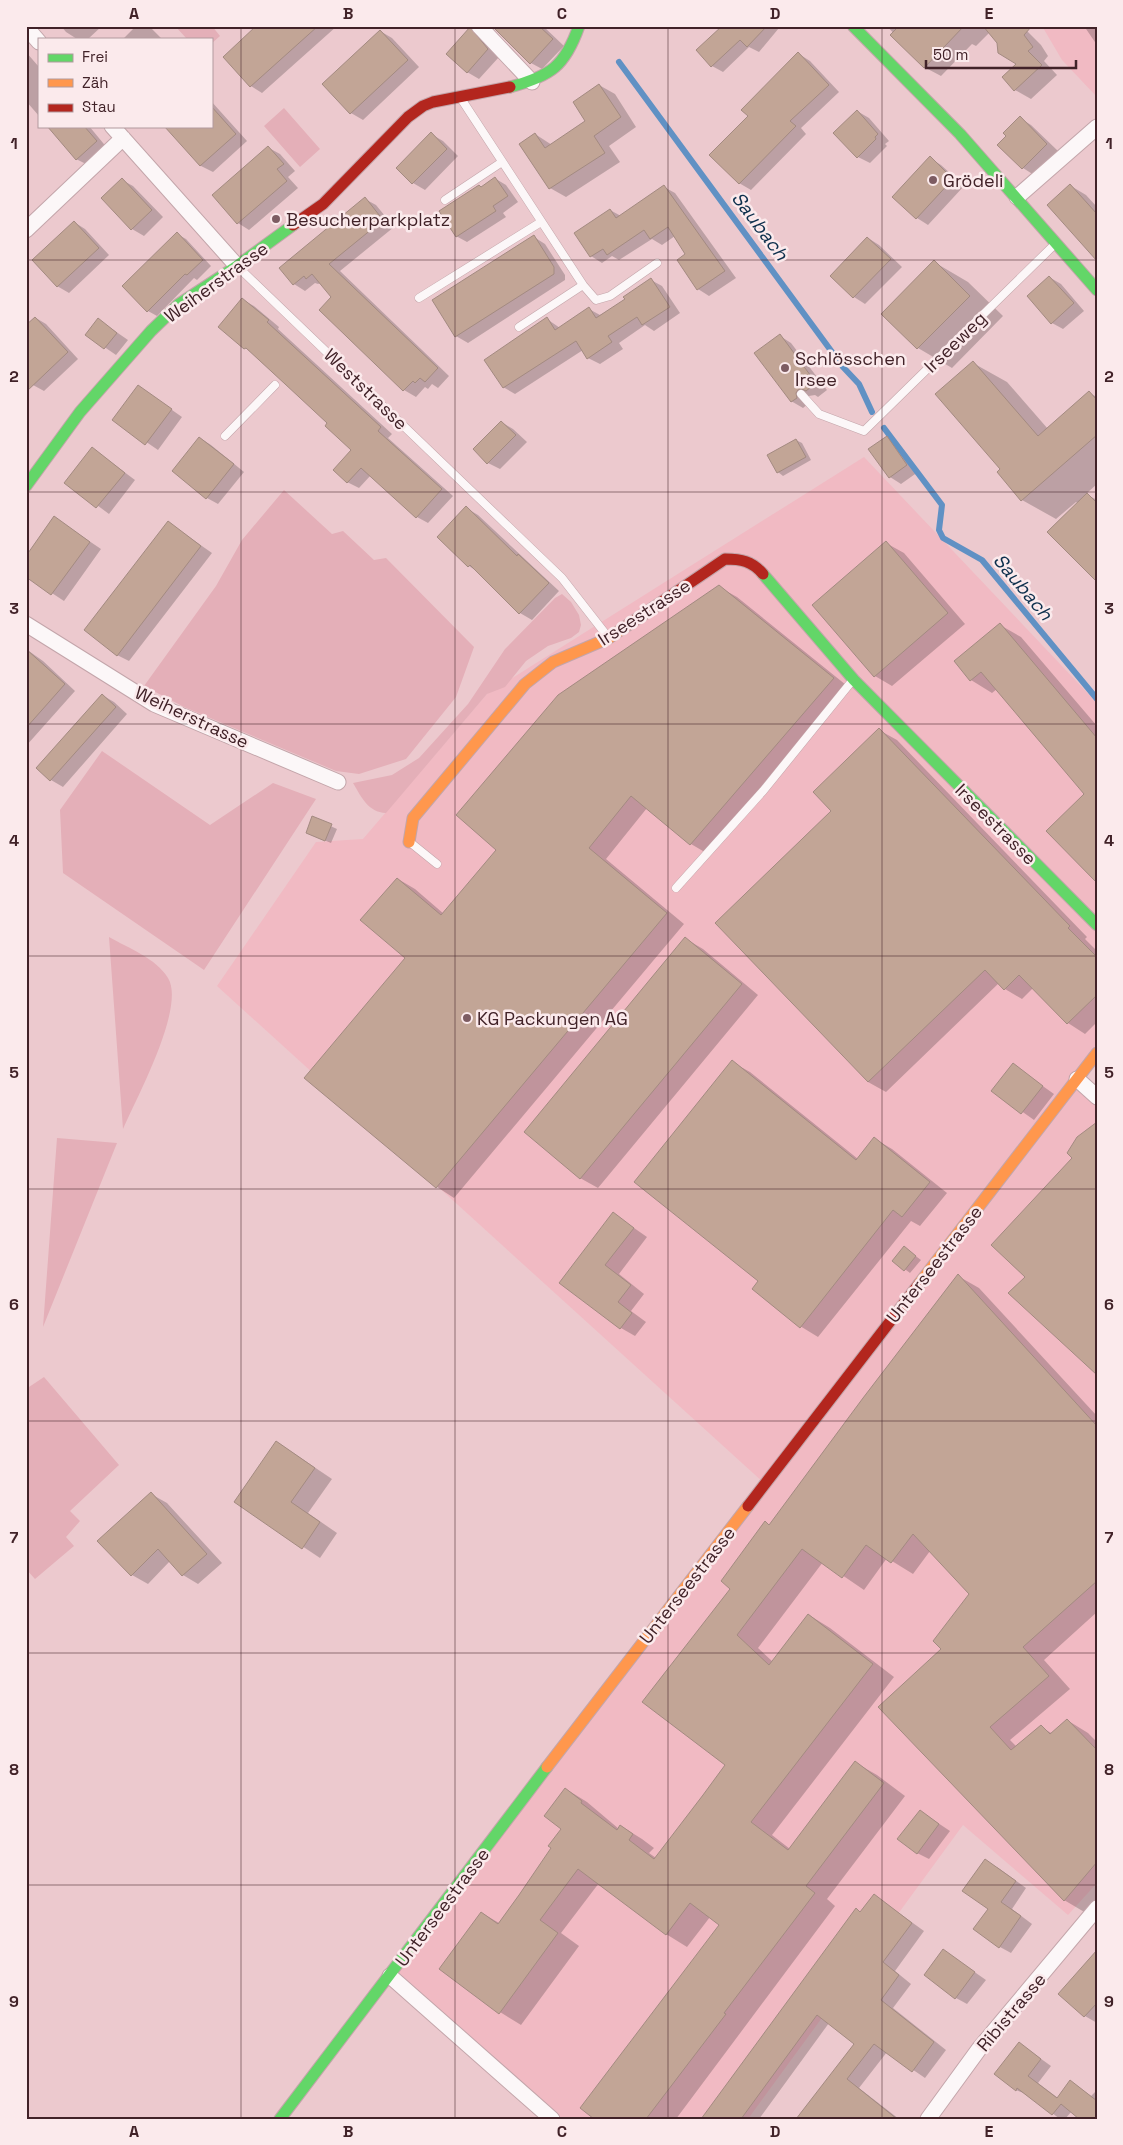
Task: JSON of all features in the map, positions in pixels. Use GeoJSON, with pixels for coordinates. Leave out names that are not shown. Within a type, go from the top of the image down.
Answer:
{"type":"FeatureCollection","features":[{"type":"Feature","properties":{"kind":"street"},"geometry":{"type":"LineString","coordinates":[[479,26],[532,82]]}},
{"type":"Feature","properties":{"kind":"street","name":"Weiherstrasse"},"geometry":{"type":"LineString","coordinates":[[26,486],[80,412],[151,331],[179,304],[237,266],[323,204],[408,117],[424,106],[459,96],[532,82],[550,73],[561,64],[570,51],[579,26]]}},
{"type":"Feature","properties":{"kind":"street"},"geometry":{"type":"LineString","coordinates":[[854,26],[960,134],[1097,290]]}},
{"type":"Feature","properties":{"kind":"street"},"geometry":{"type":"LineString","coordinates":[[26,27],[38,41]]}},
{"type":"Feature","properties":{"kind":"street"},"geometry":{"type":"LineString","coordinates":[[1017,197],[1097,126]]}},
{"type":"Feature","properties":{"kind":"street","name":"Weststrasse"},"geometry":{"type":"LineString","coordinates":[[114,128],[237,266]]}},
{"type":"Feature","properties":{"kind":"street"},"geometry":{"type":"LineString","coordinates":[[26,230],[123,138]]}},
{"type":"Feature","properties":{"kind":"street","name":"Irseestrasse"},"geometry":{"type":"LineString","coordinates":[[409,842],[414,818],[525,684],[553,662],[609,638],[725,559],[741,559],[757,567],[854,680],[1097,925]]}},
{"type":"Feature","properties":{"kind":"street","name":"Weiherstrasse"},"geometry":{"type":"LineString","coordinates":[[26,624],[154,704],[338,782]]}},
{"type":"Feature","properties":{"kind":"street","name":"Unterseestrasse"},"geometry":{"type":"LineString","coordinates":[[280,2119],[607,1689],[1097,1053]]}},
{"type":"Feature","properties":{"kind":"street"},"geometry":{"type":"LineString","coordinates":[[1076,1079],[1097,1096]]}},
{"type":"Feature","properties":{"kind":"street","name":"Ribistrasse"},"geometry":{"type":"LineString","coordinates":[[928,2119],[979,2049],[1097,1908]]}},
{"type":"Feature","properties":{"kind":"street"},"geometry":{"type":"LineString","coordinates":[[390,1976],[552,2119]]}},
{"type":"Feature","properties":{"kind":"lane"},"geometry":{"type":"LineString","coordinates":[[459,96],[582,285],[596,300],[610,296],[657,263]]}},
{"type":"Feature","properties":{"kind":"lane"},"geometry":{"type":"LineString","coordinates":[[445,200],[502,162]]}},
{"type":"Feature","properties":{"kind":"lane"},"geometry":{"type":"LineString","coordinates":[[419,298],[541,222]]}},
{"type":"Feature","properties":{"kind":"lane","name":"Irseeweg"},"geometry":{"type":"LineString","coordinates":[[801,394],[819,414],[864,431],[1057,243]]}},
{"type":"Feature","properties":{"kind":"lane","name":"Weststrasse"},"geometry":{"type":"LineString","coordinates":[[237,266],[562,578],[609,638]]}},
{"type":"Feature","properties":{"kind":"lane"},"geometry":{"type":"LineString","coordinates":[[519,327],[582,285]]}},
{"type":"Feature","properties":{"kind":"lane"},"geometry":{"type":"LineString","coordinates":[[225,436],[275,386]]}},
{"type":"Feature","properties":{"kind":"lane"},"geometry":{"type":"LineString","coordinates":[[676,888],[762,791],[854,680]]}},
{"type":"Feature","properties":{"kind":"lane"},"geometry":{"type":"LineString","coordinates":[[409,842],[437,864]]}},
{"type":"Feature","properties":{"kind":"shaded area"},"geometry":{"type":"Polygon","coordinates":[[[175,26],[212,26],[220,36],[212,43],[212,38],[186,38],[175,26]]]}},
{"type":"Feature","properties":{"kind":"shaded area"},"geometry":{"type":"Polygon","coordinates":[[[1042,26],[1097,26],[1097,97],[1062,60],[1042,26]]]}},
{"type":"Feature","properties":{"kind":"shaded area"},"geometry":{"type":"Polygon","coordinates":[[[284,108],[320,149],[300,167],[264,126],[284,108]]]}},
{"type":"Feature","properties":{"kind":"shaded area"},"geometry":{"type":"Polygon","coordinates":[[[864,457],[1097,703],[1097,1049],[1077,1079],[1097,1098],[1097,1883],[1068,1915],[963,1825],[748,2119],[554,2119],[390,1976],[765,1484],[217,986],[316,842],[363,839],[487,694],[864,457]]]}},
{"type":"Feature","properties":{"kind":"shaded area"},"geometry":{"type":"Polygon","coordinates":[[[284,490],[332,534],[343,531],[374,560],[386,558],[474,647],[456,697],[406,759],[359,774],[336,771],[184,707],[144,686],[216,586],[242,540],[284,490]]]}},
{"type":"Feature","properties":{"kind":"shaded area"},"geometry":{"type":"Polygon","coordinates":[[[562,594],[571,602],[579,615],[581,625],[579,632],[571,638],[548,646],[526,661],[505,687],[487,694],[386,813],[370,807],[353,783],[392,775],[419,758],[468,704],[505,649],[555,598],[562,594]]]}},
{"type":"Feature","properties":{"kind":"shaded area"},"geometry":{"type":"Polygon","coordinates":[[[102,751],[210,825],[273,783],[316,799],[204,970],[63,873],[60,810],[102,751]]]}},
{"type":"Feature","properties":{"kind":"shaded area"},"geometry":{"type":"Polygon","coordinates":[[[109,937],[149,959],[163,971],[168,978],[172,992],[165,1031],[148,1076],[123,1129],[109,937]]]}},
{"type":"Feature","properties":{"kind":"shaded area"},"geometry":{"type":"Polygon","coordinates":[[[57,1138],[117,1143],[43,1327],[57,1138]]]}},
{"type":"Feature","properties":{"kind":"shaded area"},"geometry":{"type":"Polygon","coordinates":[[[44,1377],[119,1465],[70,1511],[80,1521],[66,1537],[74,1546],[35,1579],[26,1569],[26,1389],[44,1377]]]}},
{"type":"Feature","properties":{"kind":"building"},"geometry":{"type":"Polygon","coordinates":[[[256,26],[318,26],[250,87],[223,57],[256,26]]]}},
{"type":"Feature","properties":{"kind":"building"},"geometry":{"type":"Polygon","coordinates":[[[492,26],[539,26],[553,39],[530,64],[492,26]]]}},
{"type":"Feature","properties":{"kind":"building"},"geometry":{"type":"Polygon","coordinates":[[[722,26],[767,26],[747,47],[740,40],[711,67],[696,50],[722,26]]]}},
{"type":"Feature","properties":{"kind":"building"},"geometry":{"type":"Polygon","coordinates":[[[899,26],[964,26],[924,68],[890,35],[899,26]]]}},
{"type":"Feature","properties":{"kind":"building"},"geometry":{"type":"Polygon","coordinates":[[[983,26],[1032,26],[1024,35],[1033,47],[1028,51],[1042,65],[1014,91],[1002,77],[1016,64],[998,53],[997,43],[983,26]]]}},
{"type":"Feature","properties":{"kind":"building"},"geometry":{"type":"Polygon","coordinates":[[[470,27],[488,49],[467,73],[446,54],[470,27]]]}},
{"type":"Feature","properties":{"kind":"building"},"geometry":{"type":"Polygon","coordinates":[[[380,30],[408,60],[350,114],[322,84],[380,30]]]}},
{"type":"Feature","properties":{"kind":"building"},"geometry":{"type":"Polygon","coordinates":[[[798,52],[829,85],[790,121],[796,126],[739,184],[709,155],[748,116],[741,110],[798,52]]]}},
{"type":"Feature","properties":{"kind":"building"},"geometry":{"type":"Polygon","coordinates":[[[599,84],[621,117],[594,136],[605,153],[549,189],[519,144],[535,133],[545,148],[585,121],[573,102],[599,84]]]}},
{"type":"Feature","properties":{"kind":"building"},"geometry":{"type":"Polygon","coordinates":[[[212,107],[236,134],[200,166],[166,128],[212,128],[212,107]]]}},
{"type":"Feature","properties":{"kind":"building"},"geometry":{"type":"Polygon","coordinates":[[[857,110],[878,134],[875,137],[876,139],[857,158],[833,133],[857,110]]]}},
{"type":"Feature","properties":{"kind":"building"},"geometry":{"type":"Polygon","coordinates":[[[1020,116],[1047,144],[1022,169],[997,145],[1006,136],[1003,133],[1020,116]]]}},
{"type":"Feature","properties":{"kind":"building"},"geometry":{"type":"Polygon","coordinates":[[[49,128],[86,128],[97,141],[76,160],[49,128]]]}},
{"type":"Feature","properties":{"kind":"building"},"geometry":{"type":"Polygon","coordinates":[[[431,132],[447,149],[412,184],[396,168],[431,132]]]}},
{"type":"Feature","properties":{"kind":"building"},"geometry":{"type":"Polygon","coordinates":[[[268,146],[284,164],[277,169],[287,181],[237,224],[212,195],[268,146]]]}},
{"type":"Feature","properties":{"kind":"building"},"geometry":{"type":"Polygon","coordinates":[[[930,156],[953,179],[916,219],[892,197],[930,156]]]}},
{"type":"Feature","properties":{"kind":"building"},"geometry":{"type":"Polygon","coordinates":[[[495,177],[508,196],[493,206],[496,211],[456,237],[439,211],[495,177]]]}},
{"type":"Feature","properties":{"kind":"building"},"geometry":{"type":"Polygon","coordinates":[[[122,178],[152,210],[131,230],[101,198],[122,178]]]}},
{"type":"Feature","properties":{"kind":"building"},"geometry":{"type":"Polygon","coordinates":[[[1070,184],[1097,214],[1097,261],[1047,205],[1070,184]]]}},
{"type":"Feature","properties":{"kind":"building"},"geometry":{"type":"Polygon","coordinates":[[[664,185],[725,271],[697,290],[677,260],[685,254],[668,227],[650,239],[644,230],[607,255],[603,249],[590,257],[574,233],[610,209],[616,218],[664,185]]]}},
{"type":"Feature","properties":{"kind":"building"},"geometry":{"type":"Polygon","coordinates":[[[365,197],[383,220],[329,264],[438,368],[425,382],[420,378],[415,383],[413,381],[403,391],[319,310],[331,297],[312,274],[306,279],[304,276],[293,285],[279,268],[365,197]]]}},
{"type":"Feature","properties":{"kind":"building"},"geometry":{"type":"Polygon","coordinates":[[[74,221],[99,248],[57,287],[32,260],[74,221]]]}},
{"type":"Feature","properties":{"kind":"building"},"geometry":{"type":"Polygon","coordinates":[[[177,232],[203,260],[187,275],[185,274],[147,312],[122,286],[177,232]]]}},
{"type":"Feature","properties":{"kind":"building"},"geometry":{"type":"Polygon","coordinates":[[[534,235],[554,267],[554,274],[455,337],[432,300],[534,235]]]}},
{"type":"Feature","properties":{"kind":"building"},"geometry":{"type":"Polygon","coordinates":[[[867,237],[891,259],[853,298],[830,276],[867,237]]]}},
{"type":"Feature","properties":{"kind":"building"},"geometry":{"type":"Polygon","coordinates":[[[934,260],[970,296],[917,349],[881,314],[934,260]]]}},
{"type":"Feature","properties":{"kind":"building"},"geometry":{"type":"Polygon","coordinates":[[[1049,276],[1074,303],[1051,324],[1027,296],[1049,276]]]}},
{"type":"Feature","properties":{"kind":"building"},"geometry":{"type":"Polygon","coordinates":[[[651,278],[670,307],[642,325],[637,317],[608,336],[612,342],[587,359],[576,341],[503,388],[484,360],[547,317],[555,330],[589,307],[596,318],[625,299],[623,297],[651,278]]]}},
{"type":"Feature","properties":{"kind":"building"},"geometry":{"type":"Polygon","coordinates":[[[242,298],[269,320],[267,322],[381,427],[378,431],[442,489],[416,518],[361,468],[347,483],[333,470],[351,450],[325,426],[327,423],[285,384],[246,348],[244,349],[218,327],[242,298]]]}},
{"type":"Feature","properties":{"kind":"building"},"geometry":{"type":"Polygon","coordinates":[[[35,317],[68,352],[26,392],[26,325],[35,317]]]}},
{"type":"Feature","properties":{"kind":"building"},"geometry":{"type":"Polygon","coordinates":[[[98,318],[117,333],[104,349],[85,335],[98,318]]]}},
{"type":"Feature","properties":{"kind":"building","name":"Schlösschen Irsee"},"geometry":{"type":"Polygon","coordinates":[[[780,334],[816,383],[806,391],[798,390],[796,393],[797,398],[791,402],[754,353],[780,334]]]}},
{"type":"Feature","properties":{"kind":"building"},"geometry":{"type":"Polygon","coordinates":[[[973,361],[1038,436],[1089,391],[1097,400],[1097,435],[1021,501],[997,472],[1000,469],[935,394],[973,361]]]}},
{"type":"Feature","properties":{"kind":"building"},"geometry":{"type":"Polygon","coordinates":[[[138,385],[172,409],[145,445],[112,420],[138,385]]]}},
{"type":"Feature","properties":{"kind":"building"},"geometry":{"type":"Polygon","coordinates":[[[501,421],[516,435],[487,464],[473,449],[501,421]]]}},
{"type":"Feature","properties":{"kind":"building"},"geometry":{"type":"Polygon","coordinates":[[[887,436],[907,465],[889,478],[868,449],[887,436]]]}},
{"type":"Feature","properties":{"kind":"building"},"geometry":{"type":"Polygon","coordinates":[[[199,437],[234,464],[206,499],[172,471],[199,437]]]}},
{"type":"Feature","properties":{"kind":"building"},"geometry":{"type":"Polygon","coordinates":[[[796,439],[806,457],[777,473],[767,455],[796,439]]]}},
{"type":"Feature","properties":{"kind":"building"},"geometry":{"type":"Polygon","coordinates":[[[92,447],[125,473],[96,508],[64,483],[92,447]]]}},
{"type":"Feature","properties":{"kind":"building"},"geometry":{"type":"Polygon","coordinates":[[[1087,493],[1097,503],[1097,582],[1047,532],[1087,493]]]}},
{"type":"Feature","properties":{"kind":"building"},"geometry":{"type":"Polygon","coordinates":[[[466,506],[517,556],[518,554],[549,583],[519,614],[470,565],[468,567],[437,537],[466,506]]]}},
{"type":"Feature","properties":{"kind":"building"},"geometry":{"type":"Polygon","coordinates":[[[54,516],[90,542],[51,595],[26,577],[26,556],[54,516]]]}},
{"type":"Feature","properties":{"kind":"building"},"geometry":{"type":"Polygon","coordinates":[[[168,521],[201,546],[117,656],[84,630],[168,521]]]}},
{"type":"Feature","properties":{"kind":"building"},"geometry":{"type":"Polygon","coordinates":[[[886,541],[948,613],[874,677],[812,605],[886,541]]]}},
{"type":"Feature","properties":{"kind":"building"},"geometry":{"type":"Polygon","coordinates":[[[719,585],[834,678],[690,845],[631,796],[589,848],[667,913],[436,1188],[304,1078],[405,958],[360,920],[397,878],[441,915],[496,850],[456,815],[558,695],[719,585]]]}},
{"type":"Feature","properties":{"kind":"building"},"geometry":{"type":"Polygon","coordinates":[[[1000,623],[1097,738],[1097,883],[1046,831],[1084,794],[981,672],[970,681],[954,661],[1000,623]]]}},
{"type":"Feature","properties":{"kind":"building"},"geometry":{"type":"Polygon","coordinates":[[[26,649],[65,684],[26,728],[26,649]]]}},
{"type":"Feature","properties":{"kind":"building"},"geometry":{"type":"Polygon","coordinates":[[[102,694],[116,707],[50,781],[36,768],[102,694]]]}},
{"type":"Feature","properties":{"kind":"building"},"geometry":{"type":"Polygon","coordinates":[[[879,728],[1070,926],[1068,928],[1097,957],[1097,995],[1067,1024],[1019,975],[1004,990],[985,970],[868,1082],[715,923],[831,811],[813,792],[879,728]]]}},
{"type":"Feature","properties":{"kind":"building"},"geometry":{"type":"Polygon","coordinates":[[[312,816],[332,824],[325,841],[306,833],[312,816]]]}},
{"type":"Feature","properties":{"kind":"building"},"geometry":{"type":"Polygon","coordinates":[[[685,937],[742,984],[580,1179],[524,1132],[685,937]]]}},
{"type":"Feature","properties":{"kind":"building"},"geometry":{"type":"Polygon","coordinates":[[[732,1060],[856,1160],[874,1137],[930,1182],[902,1217],[893,1210],[800,1328],[752,1289],[758,1281],[634,1182],[732,1060]]]}},
{"type":"Feature","properties":{"kind":"building"},"geometry":{"type":"Polygon","coordinates":[[[1013,1063],[1043,1086],[1021,1114],[991,1091],[1013,1063]]]}},
{"type":"Feature","properties":{"kind":"building"},"geometry":{"type":"Polygon","coordinates":[[[1097,1122],[1097,1375],[1008,1293],[1025,1277],[991,1245],[1072,1158],[1067,1153],[1077,1137],[1097,1122]]]}},
{"type":"Feature","properties":{"kind":"building"},"geometry":{"type":"Polygon","coordinates":[[[613,1212],[634,1228],[605,1265],[631,1285],[618,1302],[632,1313],[620,1329],[559,1283],[613,1212]]]}},
{"type":"Feature","properties":{"kind":"building"},"geometry":{"type":"Polygon","coordinates":[[[904,1246],[916,1256],[904,1271],[892,1261],[904,1246]]]}},
{"type":"Feature","properties":{"kind":"building"},"geometry":{"type":"Polygon","coordinates":[[[958,1274],[1097,1426],[1097,1581],[1023,1647],[1049,1676],[990,1727],[1011,1750],[1041,1725],[1050,1734],[1067,1719],[1097,1750],[1097,1862],[1064,1901],[878,1707],[941,1649],[933,1641],[969,1594],[913,1534],[891,1563],[866,1545],[842,1578],[802,1549],[737,1635],[769,1665],[808,1614],[873,1664],[751,1822],[788,1850],[855,1761],[884,1783],[806,1886],[815,1893],[646,2119],[594,2119],[580,2108],[719,1925],[690,1903],[666,1935],[578,1869],[540,1920],[558,1933],[499,2014],[439,1969],[481,1912],[498,1924],[519,1895],[551,1848],[548,1846],[561,1829],[544,1816],[565,1788],[582,1801],[581,1803],[617,1830],[620,1825],[633,1834],[629,1840],[654,1859],[703,1795],[725,1765],[642,1702],[730,1589],[721,1581],[765,1521],[769,1525],[958,1274]]]}},
{"type":"Feature","properties":{"kind":"building"},"geometry":{"type":"Polygon","coordinates":[[[276,1441],[315,1468],[291,1502],[320,1522],[302,1549],[234,1502],[276,1441]]]}},
{"type":"Feature","properties":{"kind":"building"},"geometry":{"type":"Polygon","coordinates":[[[151,1492],[207,1554],[182,1576],[158,1549],[131,1576],[97,1541],[151,1492]]]}},
{"type":"Feature","properties":{"kind":"building"},"geometry":{"type":"Polygon","coordinates":[[[920,1810],[939,1824],[917,1854],[897,1839],[920,1810]]]}},
{"type":"Feature","properties":{"kind":"building"},"geometry":{"type":"Polygon","coordinates":[[[985,1859],[1016,1881],[1001,1902],[1021,1916],[999,1948],[973,1929],[988,1909],[962,1891],[985,1859]]]}},
{"type":"Feature","properties":{"kind":"building"},"geometry":{"type":"Polygon","coordinates":[[[874,1894],[912,1923],[883,1962],[899,1975],[881,2000],[934,2042],[912,2072],[874,2044],[847,2079],[897,2119],[796,2119],[854,2044],[817,2015],[741,2119],[701,2119],[856,1908],[860,1912],[874,1894]]]}},
{"type":"Feature","properties":{"kind":"building"},"geometry":{"type":"Polygon","coordinates":[[[943,1949],[975,1972],[955,1999],[924,1975],[943,1949]]]}},
{"type":"Feature","properties":{"kind":"building"},"geometry":{"type":"Polygon","coordinates":[[[1097,1950],[1097,2003],[1084,2017],[1058,1994],[1097,1950]]]}},
{"type":"Feature","properties":{"kind":"building"},"geometry":{"type":"Polygon","coordinates":[[[1019,2042],[1041,2059],[1028,2076],[1057,2098],[1070,2080],[1097,2101],[1097,2119],[1079,2119],[1061,2104],[1052,2115],[1017,2088],[1016,2091],[994,2074],[1019,2042]]]}},
{"type":"Feature","properties":{"kind":"waterway","name":"Saubach"},"geometry":{"type":"LineString","coordinates":[[619,62],[843,367],[859,384],[872,412]]}},
{"type":"Feature","properties":{"kind":"waterway","name":"Saubach"},"geometry":{"type":"LineString","coordinates":[[884,428],[942,505],[939,530],[943,538],[982,560],[1097,699]]}},
{"type":"Feature","properties":{"kind":"traffic: fast"},"geometry":{"type":"LineString","coordinates":[[510,87],[536,78],[555,67],[568,51],[579,26]]}},
{"type":"Feature","properties":{"kind":"traffic: fast"},"geometry":{"type":"LineString","coordinates":[[853,26],[960,134],[1097,290]]}},
{"type":"Feature","properties":{"kind":"traffic: fast"},"geometry":{"type":"LineString","coordinates":[[26,486],[80,412],[151,331],[179,304],[237,266],[293,225]]}},
{"type":"Feature","properties":{"kind":"traffic: fast"},"geometry":{"type":"LineString","coordinates":[[763,574],[854,680],[1097,925]]}},
{"type":"Feature","properties":{"kind":"traffic: fast"},"geometry":{"type":"LineString","coordinates":[[280,2119],[547,1767]]}},
{"type":"Feature","properties":{"kind":"traffic: slow"},"geometry":{"type":"LineString","coordinates":[[409,842],[413,818],[525,684],[553,662],[609,638],[622,629]]}},
{"type":"Feature","properties":{"kind":"traffic: slow"},"geometry":{"type":"LineString","coordinates":[[919,1284],[1097,1053]]}},
{"type":"Feature","properties":{"kind":"traffic: slow"},"geometry":{"type":"LineString","coordinates":[[547,1767],[748,1506]]}},
{"type":"Feature","properties":{"kind":"traffic: jam"},"geometry":{"type":"LineString","coordinates":[[293,225],[323,204],[408,117],[423,106],[433,102],[510,87]]}},
{"type":"Feature","properties":{"kind":"traffic: jam"},"geometry":{"type":"LineString","coordinates":[[622,629],[725,559],[746,562],[755,566],[763,574]]}},
{"type":"Feature","properties":{"kind":"traffic: jam"},"geometry":{"type":"LineString","coordinates":[[748,1506],[919,1284]]}},
{"type":"Feature","properties":{"kind":"place","name":"Grödeli"},"geometry":{"type":"Point","coordinates":[933,180]}},
{"type":"Feature","properties":{"kind":"place","name":"Besucherparkplatz"},"geometry":{"type":"Point","coordinates":[276,219]}},
{"type":"Feature","properties":{"kind":"place","name":"Schlösschen Irsee"},"geometry":{"type":"Point","coordinates":[785,368]}},
{"type":"Feature","properties":{"kind":"place","name":"KG Packungen AG"},"geometry":{"type":"Point","coordinates":[467,1018]}}]}
